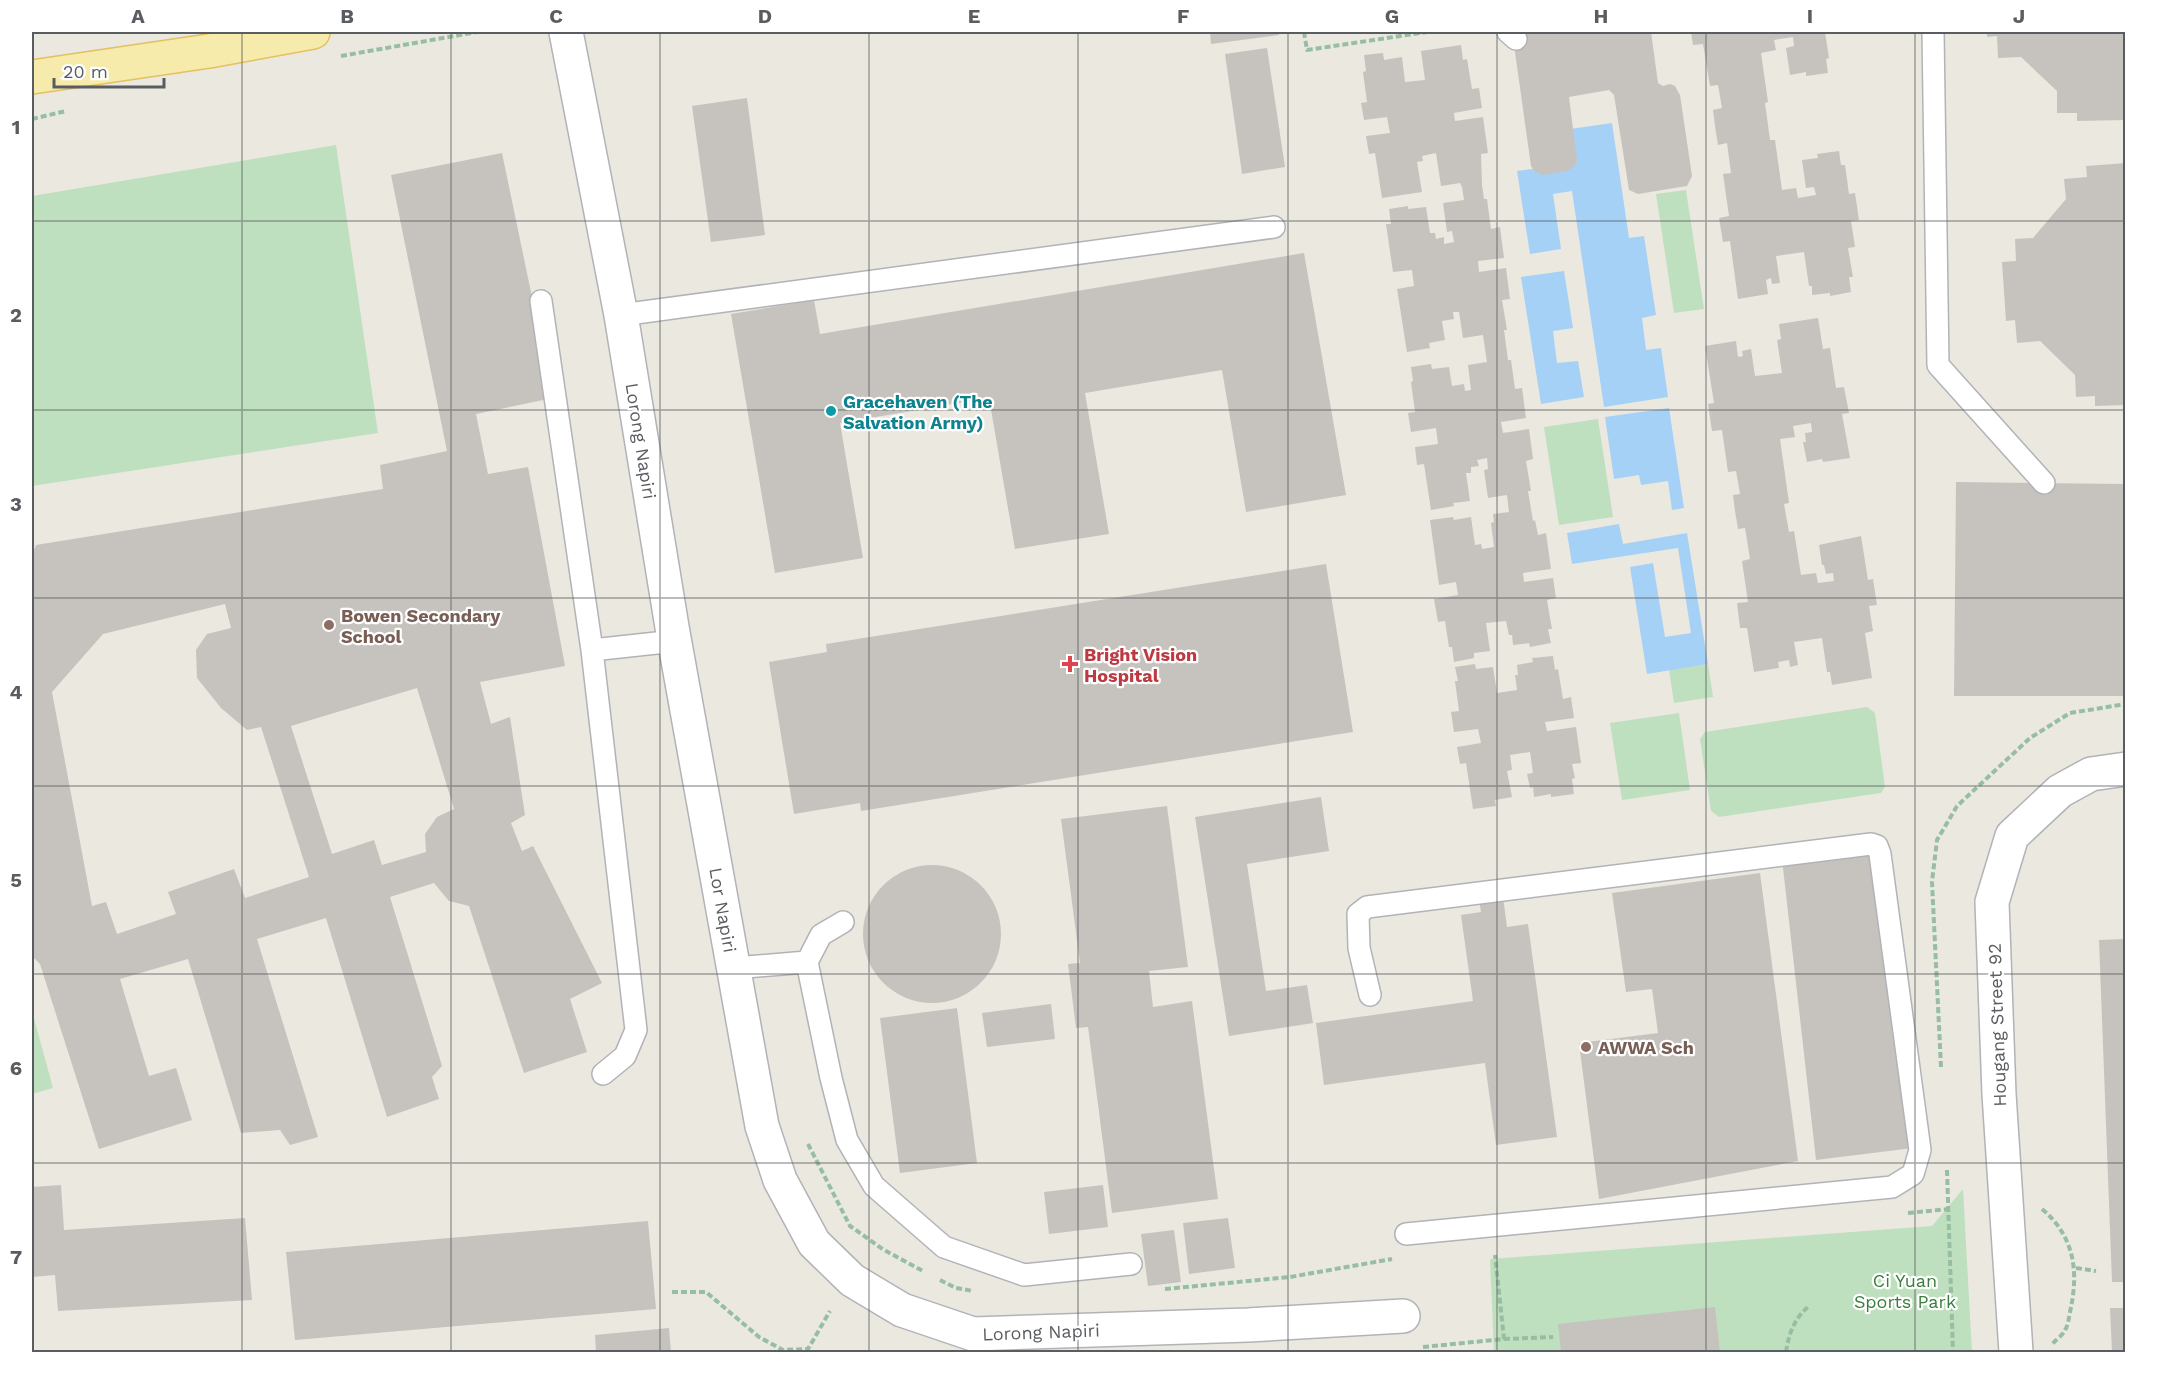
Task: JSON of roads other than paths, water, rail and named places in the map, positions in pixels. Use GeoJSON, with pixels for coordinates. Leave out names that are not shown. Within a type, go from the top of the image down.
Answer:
{"type":"FeatureCollection","features":[{"type":"Feature","properties":{"kind":"main road"},"geometry":{"type":"LineString","coordinates":[[32,76],[208,51],[313,32]]}},
{"type":"Feature","properties":{"kind":"street","name":"Lorong Napiri"},"geometry":{"type":"LineString","coordinates":[[566,32],[621,315],[675,641],[713,852]]}},
{"type":"Feature","properties":{"kind":"street","name":"Hougang Street 92"},"geometry":{"type":"LineString","coordinates":[[2016,1353],[2000,1094],[1992,902],[2012,836],[2060,790],[2091,774],[2126,769]]}},
{"type":"Feature","properties":{"kind":"street","name":"Lor Napiri"},"geometry":{"type":"LineString","coordinates":[[713,852],[734,968]]}},
{"type":"Feature","properties":{"kind":"street","name":"Lorong Napiri"},"geometry":{"type":"LineString","coordinates":[[734,968],[762,1126],[780,1180],[814,1243],[852,1280],[903,1310],[973,1334],[1248,1325],[1403,1316]]}},
{"type":"Feature","properties":{"kind":"lane"},"geometry":{"type":"LineString","coordinates":[[1933,32],[1938,365],[2044,483]]}},
{"type":"Feature","properties":{"kind":"lane"},"geometry":{"type":"LineString","coordinates":[[621,315],[1274,227]]}},
{"type":"Feature","properties":{"kind":"lane"},"geometry":{"type":"LineString","coordinates":[[541,301],[592,650],[636,1030],[626,1056],[603,1074]]}},
{"type":"Feature","properties":{"kind":"lane"},"geometry":{"type":"LineString","coordinates":[[592,650],[675,641]]}},
{"type":"Feature","properties":{"kind":"lane"},"geometry":{"type":"LineString","coordinates":[[1370,996],[1359,948],[1358,914],[1367,907],[1871,844],[1877,846],[1880,854],[1920,1150],[1913,1174],[1892,1187],[1406,1234]]}},
{"type":"Feature","properties":{"kind":"lane"},"geometry":{"type":"LineString","coordinates":[[843,922],[821,935],[807,962],[831,1078],[847,1140],[874,1186],[944,1247],[1024,1275],[1131,1264]]}},
{"type":"Feature","properties":{"kind":"lane"},"geometry":{"type":"LineString","coordinates":[[734,968],[807,962]]}},
{"type":"Feature","properties":{"kind":"water"},"geometry":{"type":"Polygon","coordinates":[[[1612,123],[1629,238],[1644,236],[1656,315],[1642,318],[1646,350],[1661,348],[1668,397],[1604,407],[1572,191],[1553,194],[1561,249],[1530,254],[1517,171],[1540,168],[1563,130],[1612,123]]]}},
{"type":"Feature","properties":{"kind":"water"},"geometry":{"type":"Polygon","coordinates":[[[1564,271],[1573,328],[1553,331],[1557,363],[1578,361],[1584,397],[1541,404],[1521,277],[1564,271]]]}},
{"type":"Feature","properties":{"kind":"water"},"geometry":{"type":"Polygon","coordinates":[[[1669,408],[1684,508],[1672,510],[1668,481],[1641,485],[1639,475],[1614,479],[1605,417],[1669,408]]]}},
{"type":"Feature","properties":{"kind":"water"},"geometry":{"type":"Polygon","coordinates":[[[1619,524],[1623,544],[1687,533],[1708,664],[1647,674],[1630,567],[1653,563],[1665,637],[1691,633],[1678,548],[1572,564],[1567,533],[1619,524]]]}},
{"type":"Feature","properties":{"kind":"place","name":"Gracehaven (The Salvation Army)"},"geometry":{"type":"Point","coordinates":[831,411]}},
{"type":"Feature","properties":{"kind":"place","name":"Bowen Secondary School"},"geometry":{"type":"Point","coordinates":[329,625]}},
{"type":"Feature","properties":{"kind":"place","name":"Bright Vision Hospital"},"geometry":{"type":"Point","coordinates":[1070,664]}},
{"type":"Feature","properties":{"kind":"place","name":"AWWA Sch"},"geometry":{"type":"Point","coordinates":[1586,1047]}},
{"type":"Feature","properties":{"kind":"park label","name":"Ci Yuan Sports Park"},"geometry":{"type":"Point","coordinates":[1905,1290]}}]}
